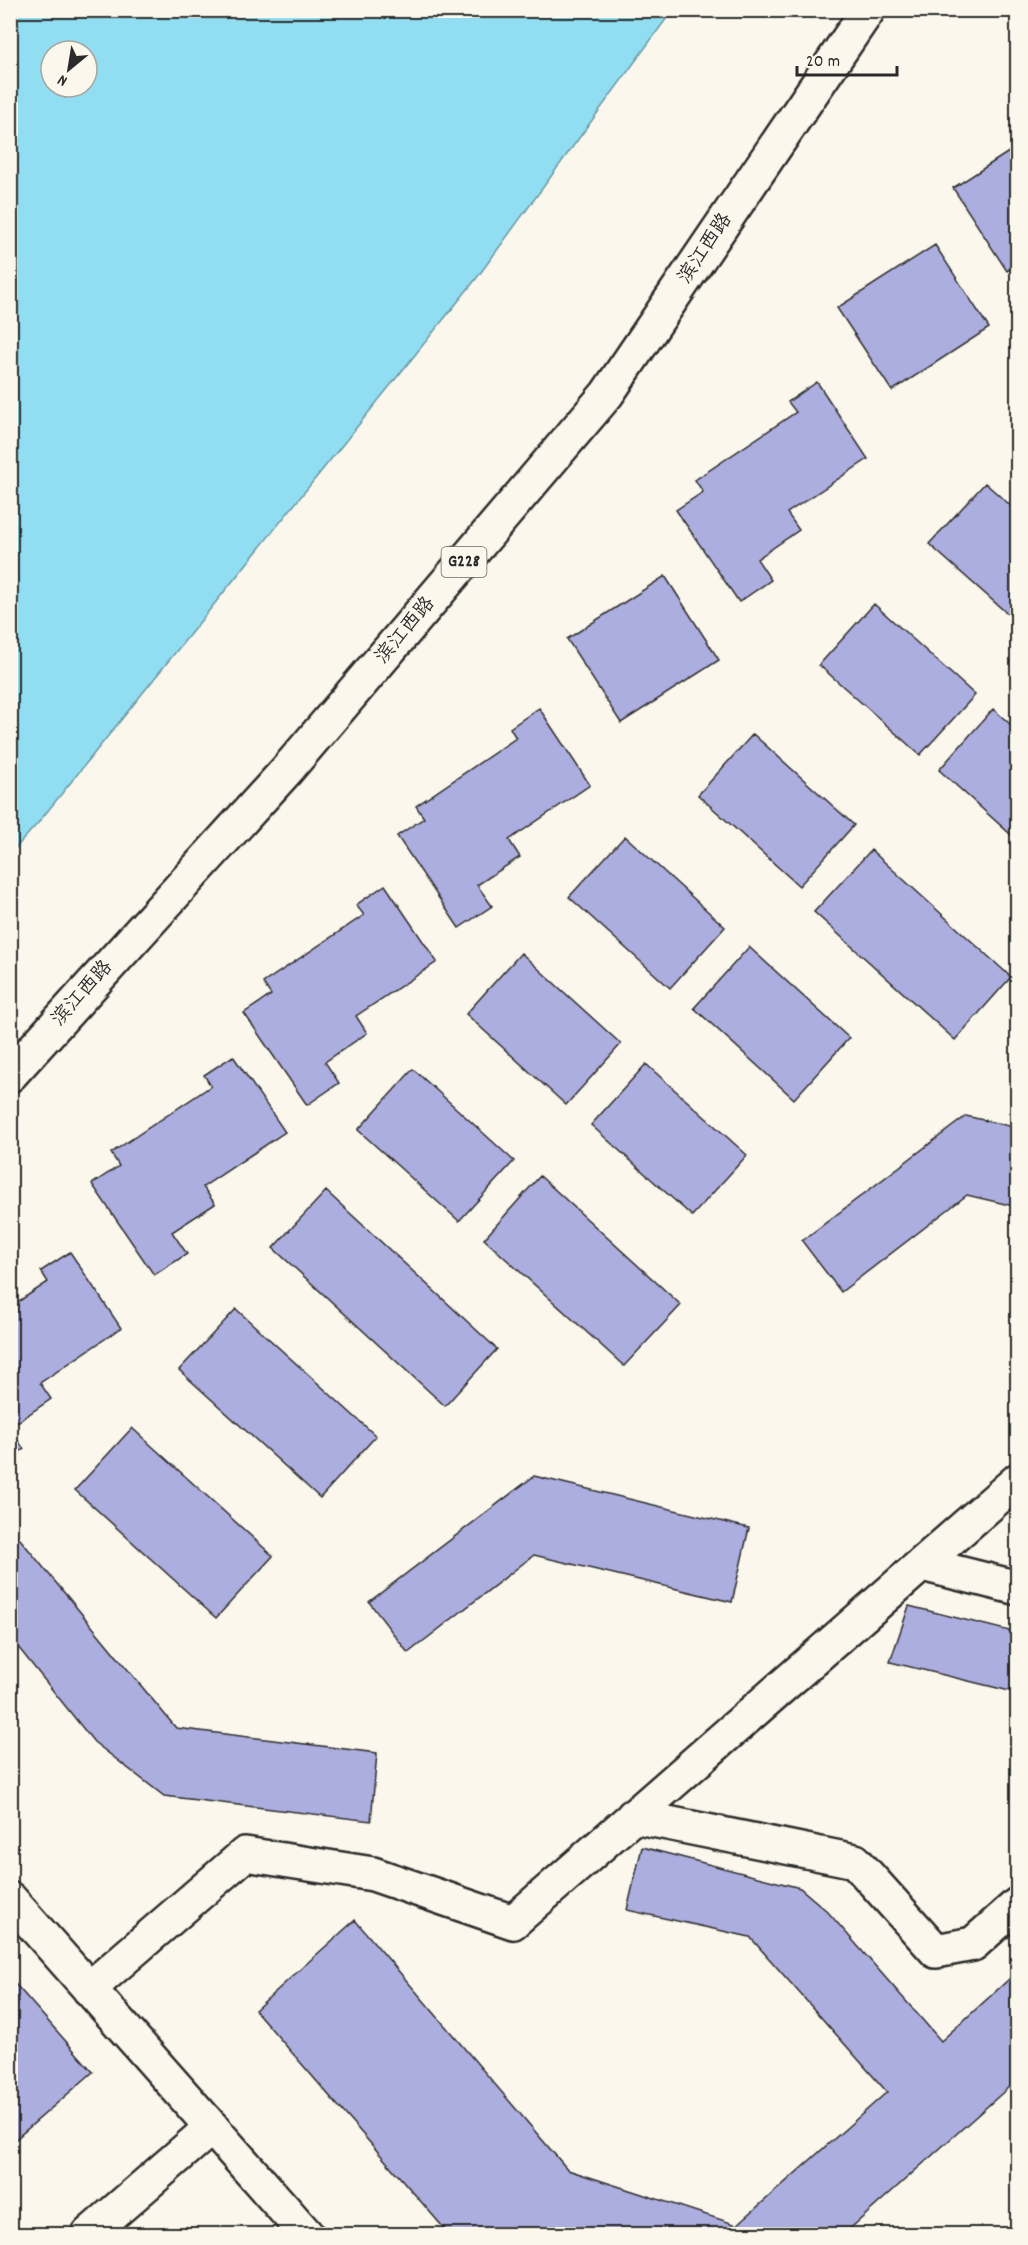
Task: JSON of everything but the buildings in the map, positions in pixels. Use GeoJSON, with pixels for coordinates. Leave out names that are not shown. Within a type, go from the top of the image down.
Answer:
{"type":"FeatureCollection","features":[{"type":"Feature","properties":{"kind":"main road","name":"滨江西路"},"geometry":{"type":"LineString","coordinates":[[10,1075],[286,771],[607,394],[868,10]]}},
{"type":"Feature","properties":{"kind":"main road"},"geometry":{"type":"LineString","coordinates":[[89,1989],[245,1854],[373,1874],[513,1922],[1017,1480]]}},
{"type":"Feature","properties":{"kind":"main road"},"geometry":{"type":"LineString","coordinates":[[921,1564],[1017,1588]]}},
{"type":"Feature","properties":{"kind":"main road"},"geometry":{"type":"LineString","coordinates":[[633,1816],[855,1861],[936,1951],[973,1944],[1017,1904]]}},
{"type":"Feature","properties":{"kind":"main road"},"geometry":{"type":"LineString","coordinates":[[10,1899],[306,2235]]}},
{"type":"Feature","properties":{"kind":"main road"},"geometry":{"type":"LineString","coordinates":[[88,2235],[212,2127]]}},
{"type":"Feature","properties":{"kind":"water"},"geometry":{"type":"Polygon","coordinates":[[[11,10],[672,11],[476,279],[38,823],[11,853],[11,10]]]}}]}
